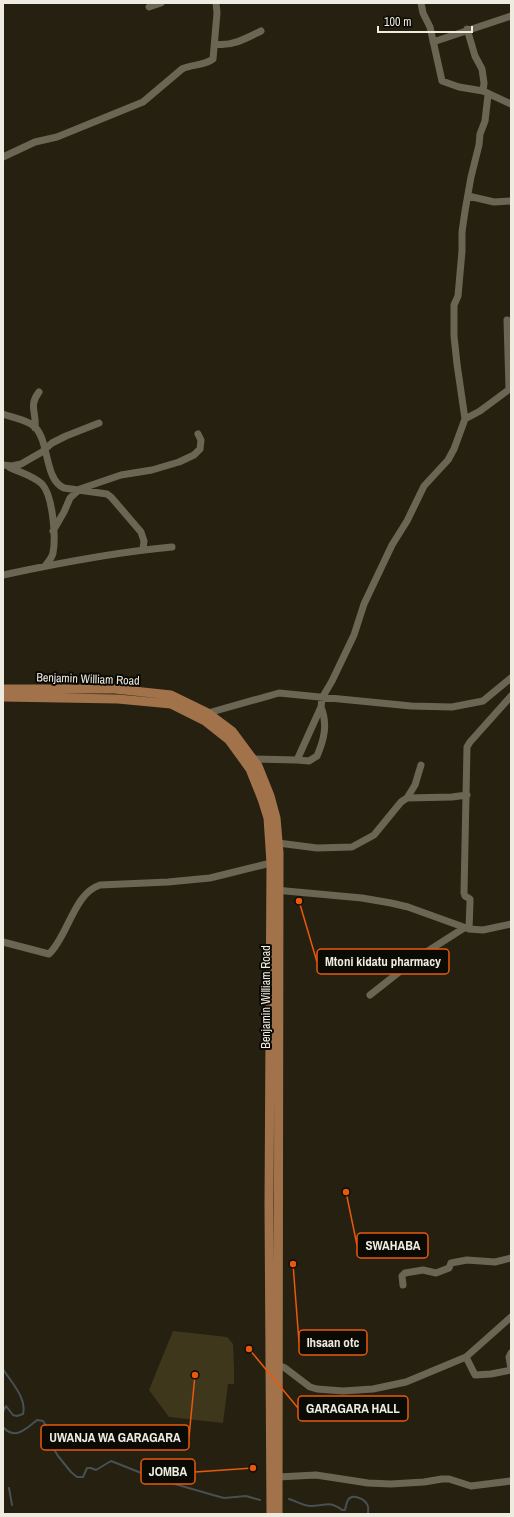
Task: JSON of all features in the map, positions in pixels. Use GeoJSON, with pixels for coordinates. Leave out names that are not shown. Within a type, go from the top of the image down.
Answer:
{"type":"FeatureCollection","features":[{"type":"Feature","properties":{"kind":"main road","name":"Benjamin William Road"},"geometry":{"type":"LineString","coordinates":[[3,689],[115,689],[171,695],[208,713],[232,731],[250,762],[268,818],[274,890],[278,1514]]}},
{"type":"Feature","properties":{"kind":"main road","name":"Benjamin William Road"},"geometry":{"type":"LineString","coordinates":[[3,698],[118,699],[171,704],[205,721],[229,740],[250,762],[258,766],[270,796],[276,818],[278,844],[274,890],[269,1205],[271,1514]]}},
{"type":"Feature","properties":{"kind":"street"},"geometry":{"type":"LineString","coordinates":[[149,7],[161,3]]}},
{"type":"Feature","properties":{"kind":"street"},"geometry":{"type":"LineString","coordinates":[[3,157],[34,142],[57,137],[143,102],[182,69],[188,66],[208,63],[213,59],[215,44],[217,13],[216,3]]}},
{"type":"Feature","properties":{"kind":"street"},"geometry":{"type":"LineString","coordinates":[[421,3],[423,13],[430,27],[442,81],[486,93],[511,104]]}},
{"type":"Feature","properties":{"kind":"street"},"geometry":{"type":"LineString","coordinates":[[433,42],[467,29],[511,16]]}},
{"type":"Feature","properties":{"kind":"street"},"geometry":{"type":"LineString","coordinates":[[297,760],[321,707],[322,698],[332,681],[354,635],[364,604],[392,545],[407,522],[424,486],[448,460],[454,449],[465,419],[464,406],[458,378],[454,305],[458,296],[461,269],[462,232],[471,177],[479,145],[480,134],[485,121],[486,93],[482,69],[475,56],[467,29]]}},
{"type":"Feature","properties":{"kind":"street"},"geometry":{"type":"LineString","coordinates":[[215,44],[220,45],[236,42],[261,31]]}},
{"type":"Feature","properties":{"kind":"street"},"geometry":{"type":"LineString","coordinates":[[468,196],[494,202],[511,201]]}},
{"type":"Feature","properties":{"kind":"street"},"geometry":{"type":"LineString","coordinates":[[465,419],[480,411],[510,389],[507,320]]}},
{"type":"Feature","properties":{"kind":"street"},"geometry":{"type":"LineString","coordinates":[[35,428],[36,424],[33,414],[33,401],[39,392]]}},
{"type":"Feature","properties":{"kind":"street"},"geometry":{"type":"LineString","coordinates":[[3,414],[30,424],[39,433],[53,478],[56,483],[64,488],[106,494],[111,497],[141,532],[144,541],[143,549]]}},
{"type":"Feature","properties":{"kind":"street"},"geometry":{"type":"LineString","coordinates":[[6,466],[21,464],[40,454],[52,443],[99,423]]}},
{"type":"Feature","properties":{"kind":"street"},"geometry":{"type":"LineString","coordinates":[[53,531],[70,498],[77,490],[121,475],[152,470],[186,460],[200,449],[198,434]]}},
{"type":"Feature","properties":{"kind":"street"},"geometry":{"type":"LineString","coordinates":[[6,466],[37,480],[43,485],[52,508],[53,553],[45,566]]}},
{"type":"Feature","properties":{"kind":"street"},"geometry":{"type":"LineString","coordinates":[[3,575],[143,549],[172,546]]}},
{"type":"Feature","properties":{"kind":"street"},"geometry":{"type":"LineString","coordinates":[[208,713],[274,694],[411,706],[452,707],[484,701],[511,678]]}},
{"type":"Feature","properties":{"kind":"street"},"geometry":{"type":"LineString","coordinates":[[503,685],[511,687]]}},
{"type":"Feature","properties":{"kind":"street"},"geometry":{"type":"LineString","coordinates":[[466,929],[470,902],[470,899],[465,896],[464,893],[463,866],[467,795],[467,747],[511,696]]}},
{"type":"Feature","properties":{"kind":"street"},"geometry":{"type":"LineString","coordinates":[[250,762],[309,760],[317,756],[325,734],[324,714],[321,707]]}},
{"type":"Feature","properties":{"kind":"street"},"geometry":{"type":"LineString","coordinates":[[278,844],[317,848],[352,847],[374,835],[401,802],[407,798],[415,785],[421,765]]}},
{"type":"Feature","properties":{"kind":"street"},"geometry":{"type":"LineString","coordinates":[[407,798],[452,797],[467,795]]}},
{"type":"Feature","properties":{"kind":"street"},"geometry":{"type":"LineString","coordinates":[[3,942],[49,954],[60,941],[85,896],[91,889],[100,885],[168,882],[210,878],[271,863]]}},
{"type":"Feature","properties":{"kind":"street"},"geometry":{"type":"LineString","coordinates":[[274,890],[362,898],[397,904],[466,929],[483,930],[511,924]]}},
{"type":"Feature","properties":{"kind":"street"},"geometry":{"type":"LineString","coordinates":[[370,995],[417,958],[466,929]]}},
{"type":"Feature","properties":{"kind":"street"},"geometry":{"type":"LineString","coordinates":[[403,1285],[402,1276],[404,1273],[423,1270],[436,1273],[448,1268],[451,1263],[467,1260],[495,1262],[511,1258]]}},
{"type":"Feature","properties":{"kind":"street"},"geometry":{"type":"LineString","coordinates":[[278,1364],[313,1389],[343,1390],[373,1388],[406,1382],[466,1357],[510,1320]]}},
{"type":"Feature","properties":{"kind":"street"},"geometry":{"type":"LineString","coordinates":[[466,1357],[473,1374],[491,1374],[511,1370],[509,1358],[511,1353]]}},
{"type":"Feature","properties":{"kind":"street"},"geometry":{"type":"LineString","coordinates":[[278,1477],[316,1475],[368,1483],[391,1484],[449,1479],[471,1486],[511,1481]]}},
{"type":"Feature","properties":{"kind":"shaded area"},"geometry":{"type":"Polygon","coordinates":[[[173,1331],[227,1337],[233,1344],[234,1384],[228,1384],[223,1423],[169,1417],[149,1390],[173,1331]]]}},
{"type":"Feature","properties":{"kind":"waterway"},"geometry":{"type":"LineString","coordinates":[[3,1369],[18,1390],[24,1408],[23,1414],[17,1416],[13,1415],[6,1406],[3,1412]]}},
{"type":"Feature","properties":{"kind":"waterway"},"geometry":{"type":"LineString","coordinates":[[3,1427],[7,1431],[16,1433],[21,1432],[37,1420],[43,1421],[47,1427],[49,1441],[58,1456],[77,1477],[83,1477],[87,1468],[96,1470],[111,1461],[154,1478],[224,1498],[246,1496],[260,1500]]}},
{"type":"Feature","properties":{"kind":"waterway"},"geometry":{"type":"LineString","coordinates":[[9,1488],[12,1505]]}},
{"type":"Feature","properties":{"kind":"waterway"},"geometry":{"type":"LineString","coordinates":[[289,1499],[308,1506],[330,1504],[345,1510],[348,1500],[355,1497],[361,1499],[367,1504],[368,1514]]}},
{"type":"Feature","properties":{"kind":"place","name":"Mtoni kidatu pharmacy"},"geometry":{"type":"Point","coordinates":[299,901]}},
{"type":"Feature","properties":{"kind":"place","name":"SWAHABA"},"geometry":{"type":"Point","coordinates":[346,1192]}},
{"type":"Feature","properties":{"kind":"place","name":"Ihsaan otc"},"geometry":{"type":"Point","coordinates":[293,1264]}},
{"type":"Feature","properties":{"kind":"place","name":"GARAGARA HALL"},"geometry":{"type":"Point","coordinates":[249,1349]}},
{"type":"Feature","properties":{"kind":"place","name":"UWANJA WA GARAGARA"},"geometry":{"type":"Point","coordinates":[195,1375]}},
{"type":"Feature","properties":{"kind":"place","name":"JOMBA"},"geometry":{"type":"Point","coordinates":[253,1468]}}]}
